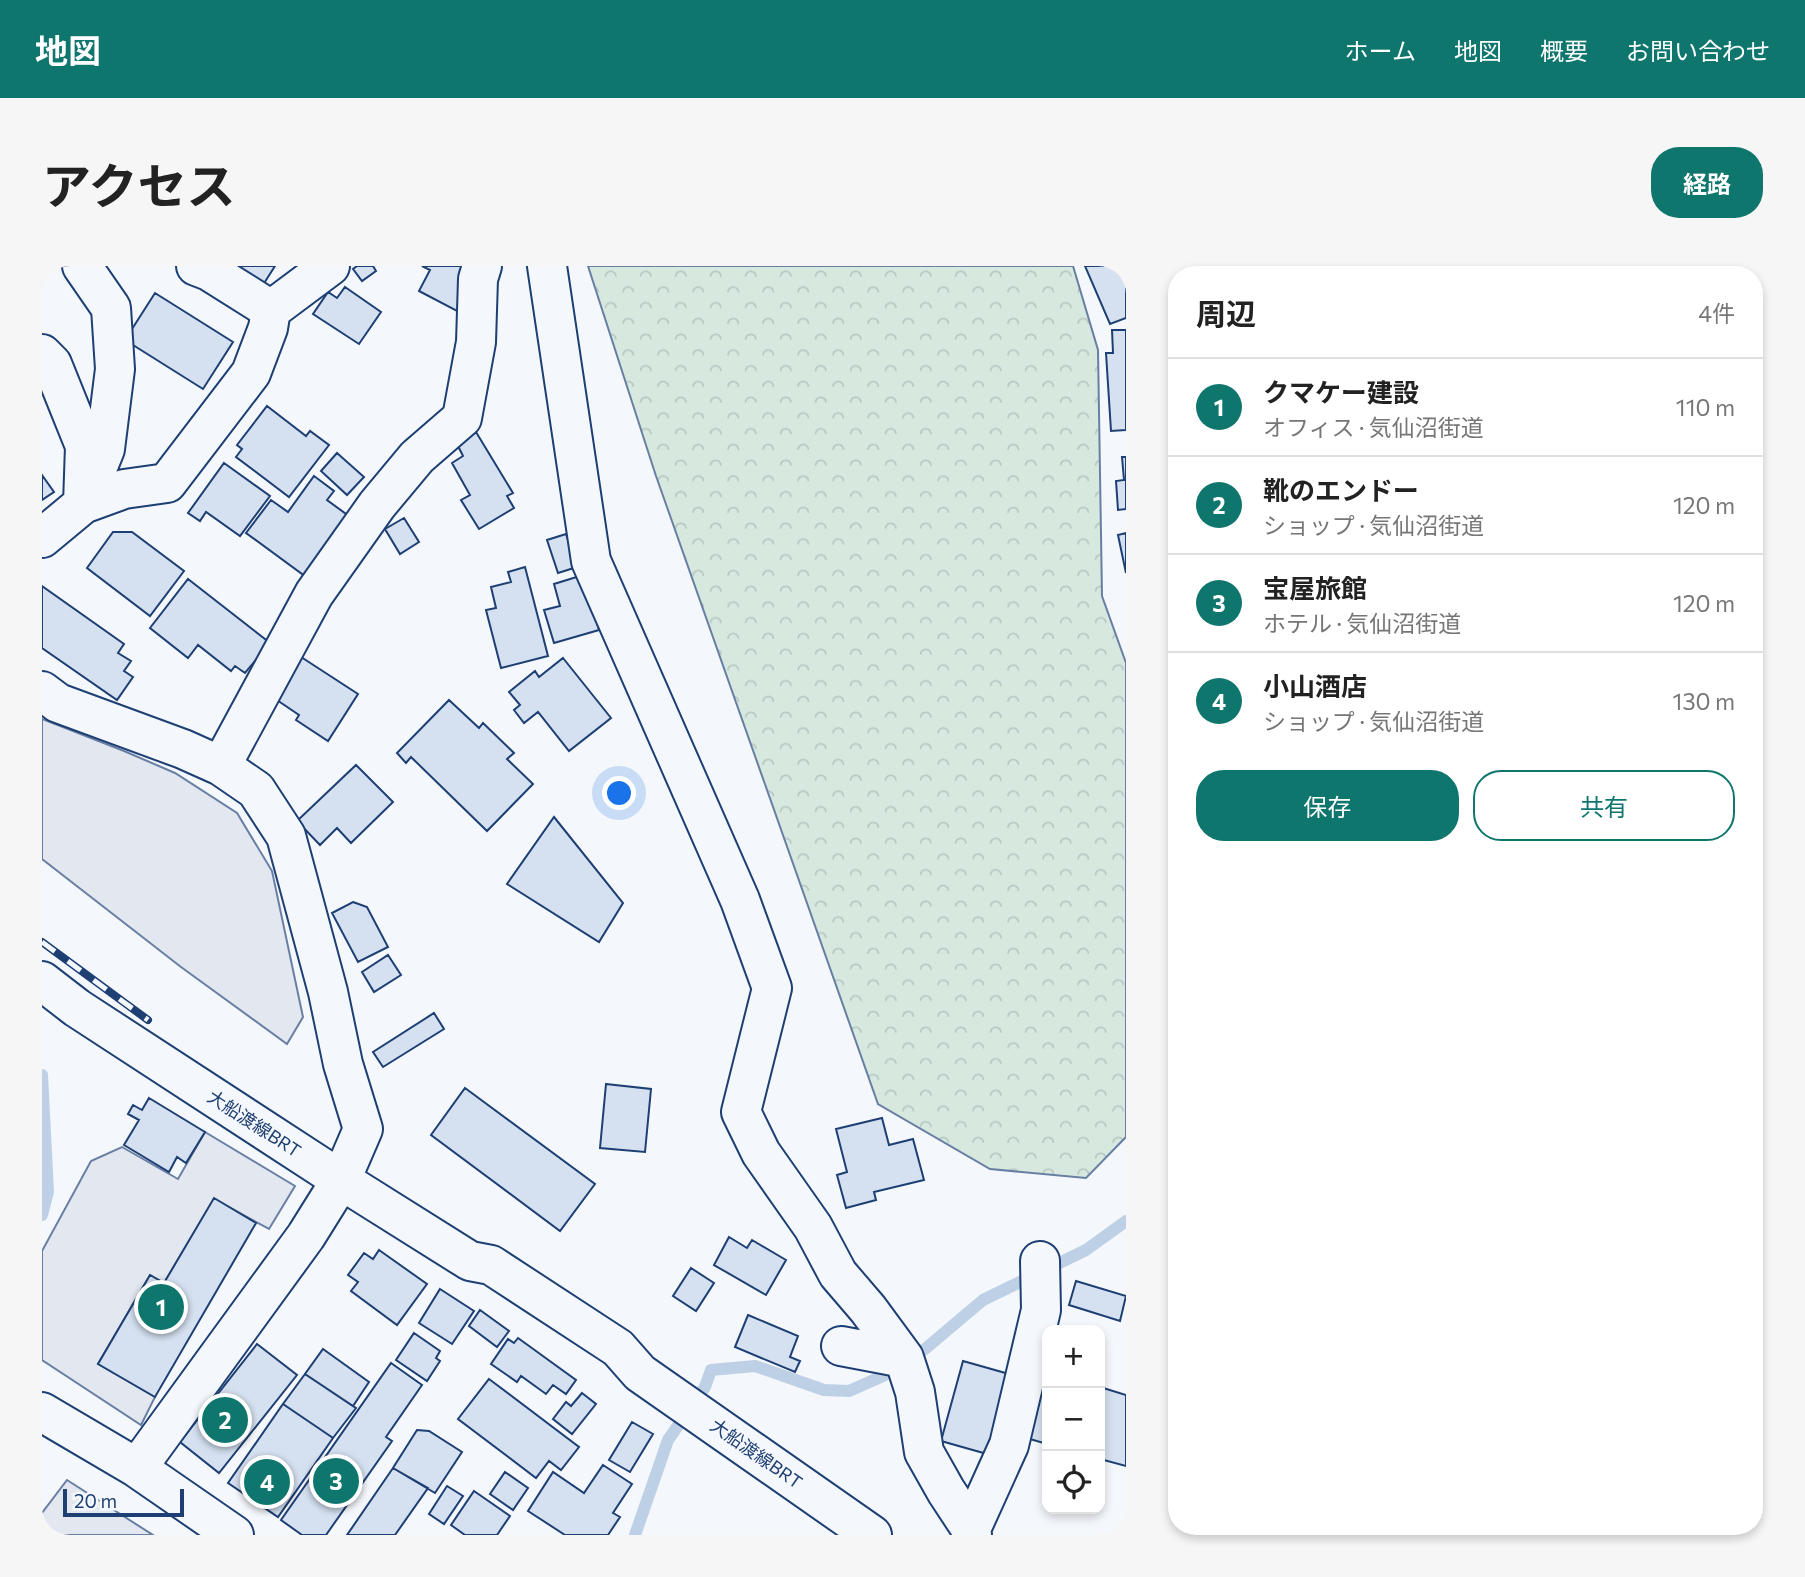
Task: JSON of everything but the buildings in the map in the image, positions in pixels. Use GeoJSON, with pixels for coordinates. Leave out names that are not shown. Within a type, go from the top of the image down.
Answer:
{"type":"FeatureCollection","features":[{"type":"Feature","properties":{"kind":"street"},"geometry":{"type":"LineString","coordinates":[[82,266],[111,307],[115,369],[105,449],[83,503]]}},
{"type":"Feature","properties":{"kind":"street"},"geometry":{"type":"LineString","coordinates":[[196,266],[209,271],[271,310]]}},
{"type":"Feature","properties":{"kind":"street"},"geometry":{"type":"LineString","coordinates":[[42,538],[83,503],[124,489],[167,483],[251,373],[268,328],[271,310],[330,266]]}},
{"type":"Feature","properties":{"kind":"street"},"geometry":{"type":"LineString","coordinates":[[221,766],[314,594],[377,505],[417,457],[462,418],[476,342],[478,279],[482,266]]}},
{"type":"Feature","properties":{"kind":"street"},"geometry":{"type":"LineString","coordinates":[[548,266],[591,561],[740,900],[772,988],[741,1112],[761,1153],[813,1227],[838,1273],[868,1309],[909,1373],[924,1452],[972,1532]]}},
{"type":"Feature","properties":{"kind":"street"},"geometry":{"type":"LineString","coordinates":[[42,354],[52,364],[85,446],[83,503]]}},
{"type":"Feature","properties":{"kind":"street"},"geometry":{"type":"LineString","coordinates":[[42,691],[58,703],[183,749],[221,766],[256,790],[286,836],[328,992],[343,1064],[363,1129],[341,1180],[306,1236],[136,1468]]}},
{"type":"Feature","properties":{"kind":"street","name":"大船渡線BRT"},"geometry":{"type":"LineString","coordinates":[[42,981],[77,1008],[470,1261],[482,1280],[610,1363],[654,1383],[872,1535]]}},
{"type":"Feature","properties":{"kind":"street"},"geometry":{"type":"LineString","coordinates":[[972,1532],[1009,1445],[1041,1310],[1040,1261]]}},
{"type":"Feature","properties":{"kind":"street"},"geometry":{"type":"LineString","coordinates":[[842,1346],[909,1373]]}},
{"type":"Feature","properties":{"kind":"street"},"geometry":{"type":"LineString","coordinates":[[42,1412],[136,1468],[234,1535]]}},
{"type":"Feature","properties":{"kind":"green space"},"geometry":{"type":"Polygon","coordinates":[[[588,266],[1073,266],[1098,350],[1102,596],[1126,663],[1126,1137],[1086,1178],[990,1169],[878,1104],[656,476],[588,266]]]}},
{"type":"Feature","properties":{"kind":"shaded area"},"geometry":{"type":"Polygon","coordinates":[[[42,719],[175,773],[237,813],[272,871],[303,1017],[287,1044],[181,967],[42,859],[42,719]]]}},
{"type":"Feature","properties":{"kind":"shaded area"},"geometry":{"type":"Polygon","coordinates":[[[205,1132],[295,1186],[269,1229],[214,1199],[164,1283],[150,1275],[98,1364],[155,1397],[141,1425],[42,1360],[42,1251],[91,1161],[122,1147],[178,1179],[205,1132]]]}},
{"type":"Feature","properties":{"kind":"shaded area"},"geometry":{"type":"Polygon","coordinates":[[[67,1480],[153,1535],[42,1535],[42,1513],[67,1480]]]}},
{"type":"Feature","properties":{"kind":"waterway"},"geometry":{"type":"LineString","coordinates":[[42,1075],[48,1192],[42,1215]]}},
{"type":"Feature","properties":{"kind":"waterway"},"geometry":{"type":"LineString","coordinates":[[635,1535],[668,1440],[705,1387],[711,1370],[755,1366],[824,1390],[849,1391],[883,1376],[925,1349],[983,1300],[1086,1250],[1126,1221]]}},
{"type":"Feature","properties":{"kind":"railway"},"geometry":{"type":"LineString","coordinates":[[42,942],[148,1020]]}},
{"type":"Feature","properties":{"kind":"place","name":"クマケー建設"},"geometry":{"type":"Point","coordinates":[161,1307]}},
{"type":"Feature","properties":{"kind":"place","name":"靴のエンドー"},"geometry":{"type":"Point","coordinates":[225,1420]}},
{"type":"Feature","properties":{"kind":"place","name":"宝屋旅館"},"geometry":{"type":"Point","coordinates":[336,1481]}},
{"type":"Feature","properties":{"kind":"place","name":"小山酒店"},"geometry":{"type":"Point","coordinates":[267,1482]}}]}
